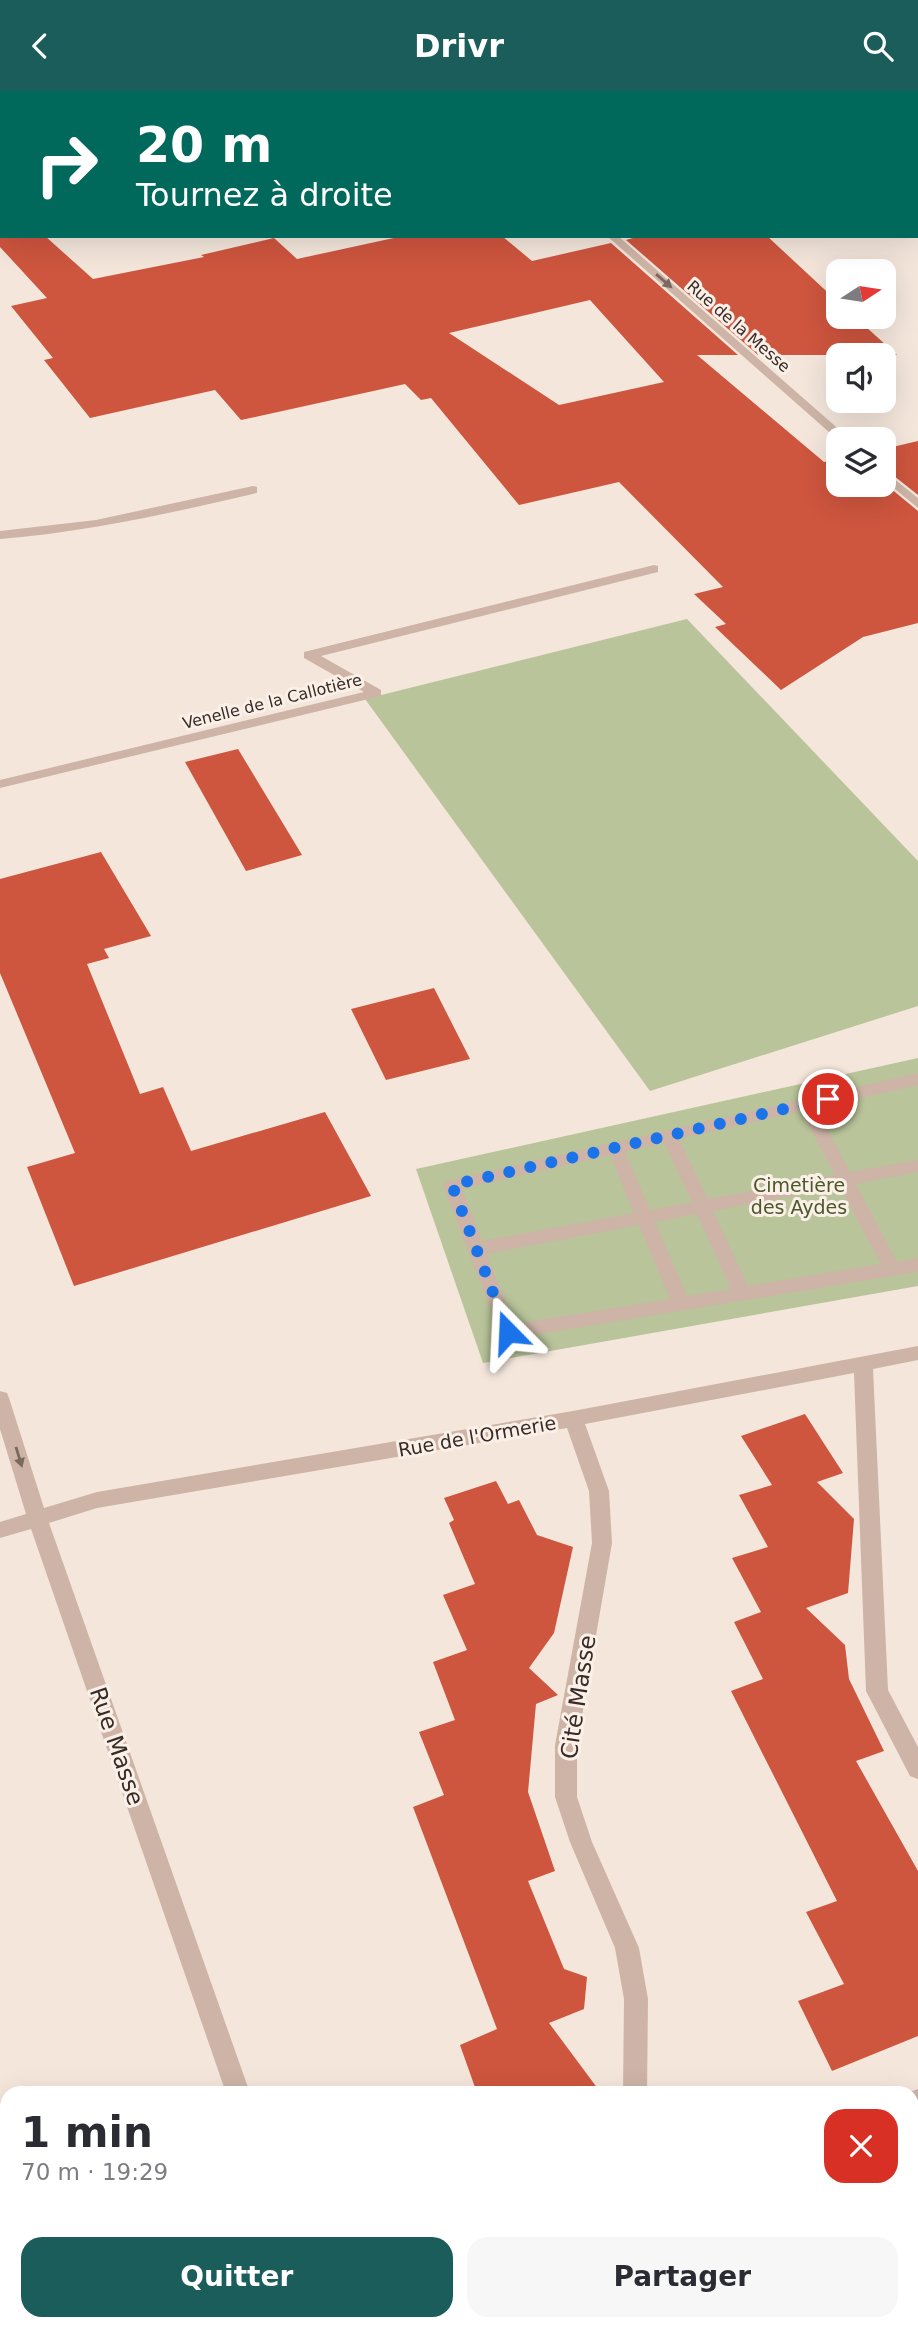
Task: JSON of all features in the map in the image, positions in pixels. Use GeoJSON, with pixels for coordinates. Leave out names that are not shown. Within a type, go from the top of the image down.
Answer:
{"type":"FeatureCollection","features":[{"type":"Feature","properties":{"kind":"street","name":"Rue de la Messe"},"geometry":{"type":"LineString","coordinates":[[614,238],[830,427]]}},
{"type":"Feature","properties":{"kind":"street"},"geometry":{"type":"LineString","coordinates":[[896,485],[918,504]]}},
{"type":"Feature","properties":{"kind":"street"},"geometry":{"type":"LineString","coordinates":[[0,535],[103,524],[253,490]]}},
{"type":"Feature","properties":{"kind":"street","name":"Venelle de la Callotière"},"geometry":{"type":"LineString","coordinates":[[0,784],[376,693],[309,655],[654,569]]}},
{"type":"Feature","properties":{"kind":"street"},"geometry":{"type":"LineString","coordinates":[[918,1079],[452,1185],[508,1332],[918,1265]]}},
{"type":"Feature","properties":{"kind":"street"},"geometry":{"type":"LineString","coordinates":[[806,1104],[892,1269]]}},
{"type":"Feature","properties":{"kind":"street"},"geometry":{"type":"LineString","coordinates":[[669,1135],[743,1294]]}},
{"type":"Feature","properties":{"kind":"street"},"geometry":{"type":"LineString","coordinates":[[615,1148],[681,1304]]}},
{"type":"Feature","properties":{"kind":"street"},"geometry":{"type":"LineString","coordinates":[[476,1249],[918,1166]]}},
{"type":"Feature","properties":{"kind":"street","name":"Rue de l'Ormerie"},"geometry":{"type":"LineString","coordinates":[[0,1530],[97,1500],[573,1419],[918,1353]]}},
{"type":"Feature","properties":{"kind":"street"},"geometry":{"type":"LineString","coordinates":[[863,1363],[877,1691],[918,1769]]}},
{"type":"Feature","properties":{"kind":"street","name":"Rue Masse"},"geometry":{"type":"LineString","coordinates":[[0,1398],[37,1517],[236,2086]]}},
{"type":"Feature","properties":{"kind":"street","name":"Cité Masse"},"geometry":{"type":"LineString","coordinates":[[573,1419],[599,1491],[602,1543],[566,1745],[566,1797],[581,1842],[627,1948],[636,1999],[633,2046],[635,2086]]}},
{"type":"Feature","properties":{"kind":"green space"},"geometry":{"type":"Polygon","coordinates":[[[687,619],[918,861],[918,1006],[650,1091],[365,699],[687,619]]]}},
{"type":"Feature","properties":{"kind":"green space","name":"Cimetière des Aydes"},"geometry":{"type":"Polygon","coordinates":[[[918,1058],[918,1286],[483,1363],[416,1169],[918,1058]]]}},
{"type":"Feature","properties":{"kind":"building"},"geometry":{"type":"Polygon","coordinates":[[[0,238],[47,238],[93,279],[204,257],[201,255],[274,238],[297,259],[394,238],[504,238],[532,261],[611,243],[738,355],[697,355],[826,462],[826,497],[896,497],[896,493],[918,511],[918,623],[863,637],[781,690],[715,627],[726,624],[694,594],[723,587],[619,482],[519,505],[431,398],[421,400],[405,384],[241,420],[215,390],[90,418],[44,360],[53,358],[11,306],[47,298],[0,247],[0,238]],[[590,300],[449,333],[559,405],[664,382],[590,300]]]}},
{"type":"Feature","properties":{"kind":"building"},"geometry":{"type":"Polygon","coordinates":[[[769,238],[826,291],[826,329],[868,329],[884,343],[826,343],[826,355],[758,355],[626,240],[769,238]]]}},
{"type":"Feature","properties":{"kind":"building"},"geometry":{"type":"Polygon","coordinates":[[[918,441],[918,495],[896,478],[896,446],[918,441]]]}},
{"type":"Feature","properties":{"kind":"building"},"geometry":{"type":"Polygon","coordinates":[[[238,749],[302,855],[246,871],[185,762],[238,749]]]}},
{"type":"Feature","properties":{"kind":"building"},"geometry":{"type":"Polygon","coordinates":[[[101,852],[151,936],[104,949],[109,958],[87,964],[140,1094],[163,1087],[191,1151],[325,1112],[371,1196],[74,1286],[27,1167],[75,1153],[0,973],[0,879],[101,852]]]}},
{"type":"Feature","properties":{"kind":"building"},"geometry":{"type":"Polygon","coordinates":[[[434,988],[470,1059],[386,1080],[351,1009],[434,988]]]}},
{"type":"Feature","properties":{"kind":"building"},"geometry":{"type":"Polygon","coordinates":[[[805,1414],[843,1473],[817,1482],[854,1519],[848,1593],[806,1608],[845,1645],[849,1679],[884,1751],[856,1761],[918,1871],[918,2036],[832,2071],[798,2001],[844,1984],[806,1912],[837,1901],[731,1691],[763,1679],[734,1622],[761,1612],[732,1558],[768,1547],[739,1495],[772,1485],[741,1436],[805,1414]]]}},
{"type":"Feature","properties":{"kind":"building"},"geometry":{"type":"Polygon","coordinates":[[[496,1481],[508,1504],[519,1500],[537,1535],[573,1547],[554,1633],[529,1668],[558,1695],[536,1704],[528,1792],[555,1871],[528,1881],[564,1969],[587,1977],[584,2009],[549,2023],[596,2086],[475,2086],[460,2045],[497,2029],[413,1807],[444,1795],[419,1732],[455,1720],[433,1662],[467,1650],[443,1595],[475,1584],[449,1523],[454,1520],[444,1498],[496,1481]]]}},
{"type":"Feature","properties":{"kind":"route"},"geometry":{"type":"LineString","coordinates":[[508,1332],[452,1185],[828,1099]]}}]}
